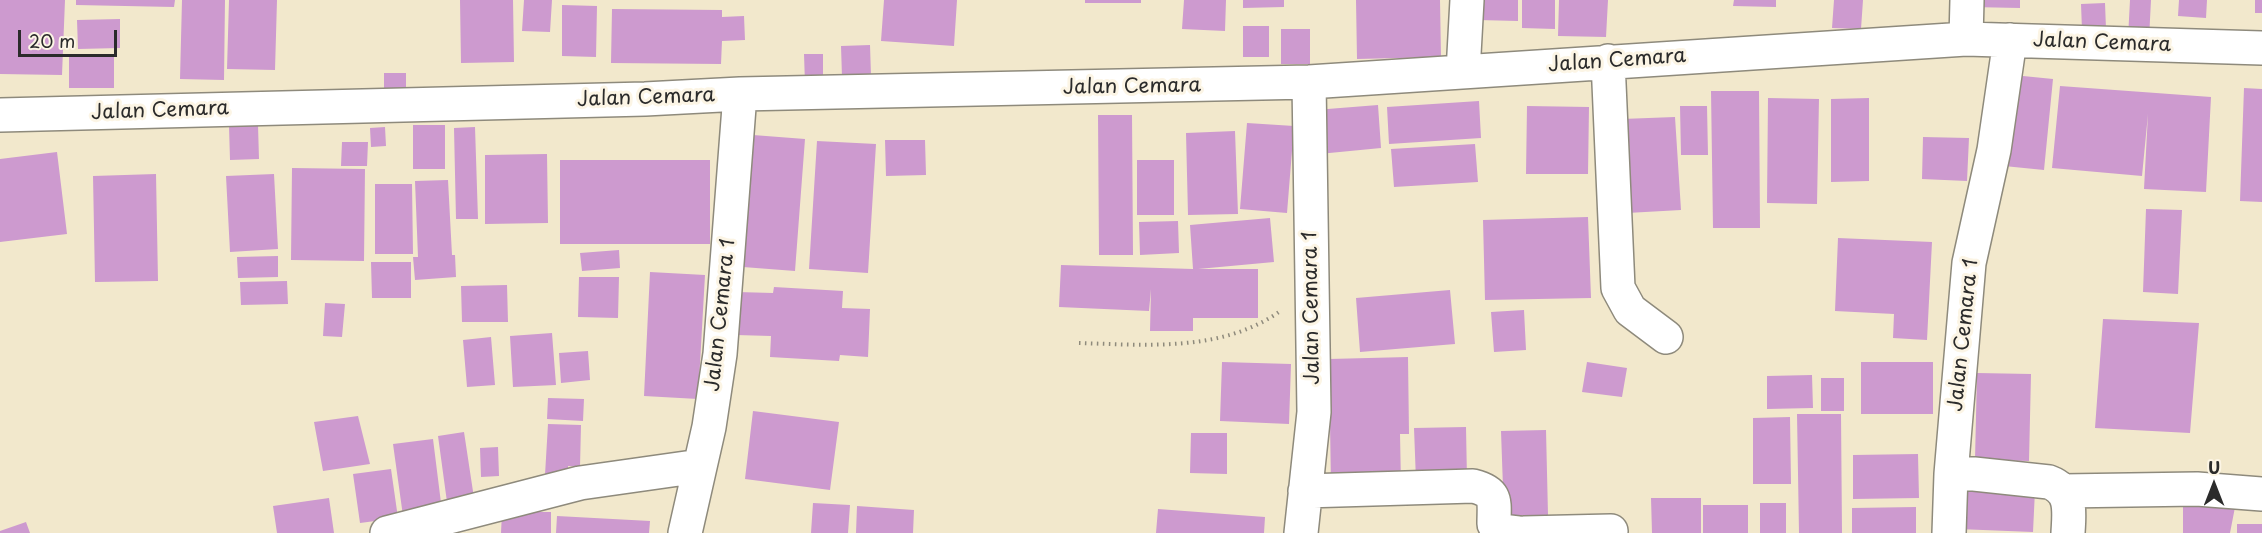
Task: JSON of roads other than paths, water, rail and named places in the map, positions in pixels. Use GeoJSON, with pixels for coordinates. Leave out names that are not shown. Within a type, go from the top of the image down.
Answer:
{"type":"FeatureCollection","features":[{"type":"Feature","properties":{"kind":"street"},"geometry":{"type":"LineString","coordinates":[[1463,72],[1467,0]]}},
{"type":"Feature","properties":{"kind":"street"},"geometry":{"type":"LineString","coordinates":[[1966,0],[1966,39]]}},
{"type":"Feature","properties":{"kind":"street","name":"Jalan Cemara"},"geometry":{"type":"LineString","coordinates":[[0,115],[645,99],[740,94],[1309,82],[1966,39],[2262,48]]}},
{"type":"Feature","properties":{"kind":"street","name":"Jalan Cemara 1"},"geometry":{"type":"LineString","coordinates":[[1949,533],[1951,474],[1969,263],[1994,150],[2010,40]]}},
{"type":"Feature","properties":{"kind":"street"},"geometry":{"type":"LineString","coordinates":[[1608,61],[1618,288],[1630,310],[1665,337]]}},
{"type":"Feature","properties":{"kind":"street","name":"Jalan Cemara 1"},"geometry":{"type":"LineString","coordinates":[[1301,533],[1314,412],[1309,82]]}},
{"type":"Feature","properties":{"kind":"street","name":"Jalan Cemara 1"},"geometry":{"type":"LineString","coordinates":[[685,533],[700,466],[720,354],[740,94]]}},
{"type":"Feature","properties":{"kind":"street"},"geometry":{"type":"LineString","coordinates":[[387,533],[580,483],[700,466]]}},
{"type":"Feature","properties":{"kind":"street"},"geometry":{"type":"LineString","coordinates":[[1951,474],[1974,474],[2049,482],[2058,485],[2069,504],[2068,533]]}},
{"type":"Feature","properties":{"kind":"street"},"geometry":{"type":"LineString","coordinates":[[1305,491],[1473,486],[1486,489],[1494,499],[1494,524],[1501,531],[1518,533]]}},
{"type":"Feature","properties":{"kind":"street"},"geometry":{"type":"LineString","coordinates":[[2063,491],[2197,489],[2262,494]]}},
{"type":"Feature","properties":{"kind":"street"},"geometry":{"type":"LineString","coordinates":[[1524,533],[1611,531]]}}]}
